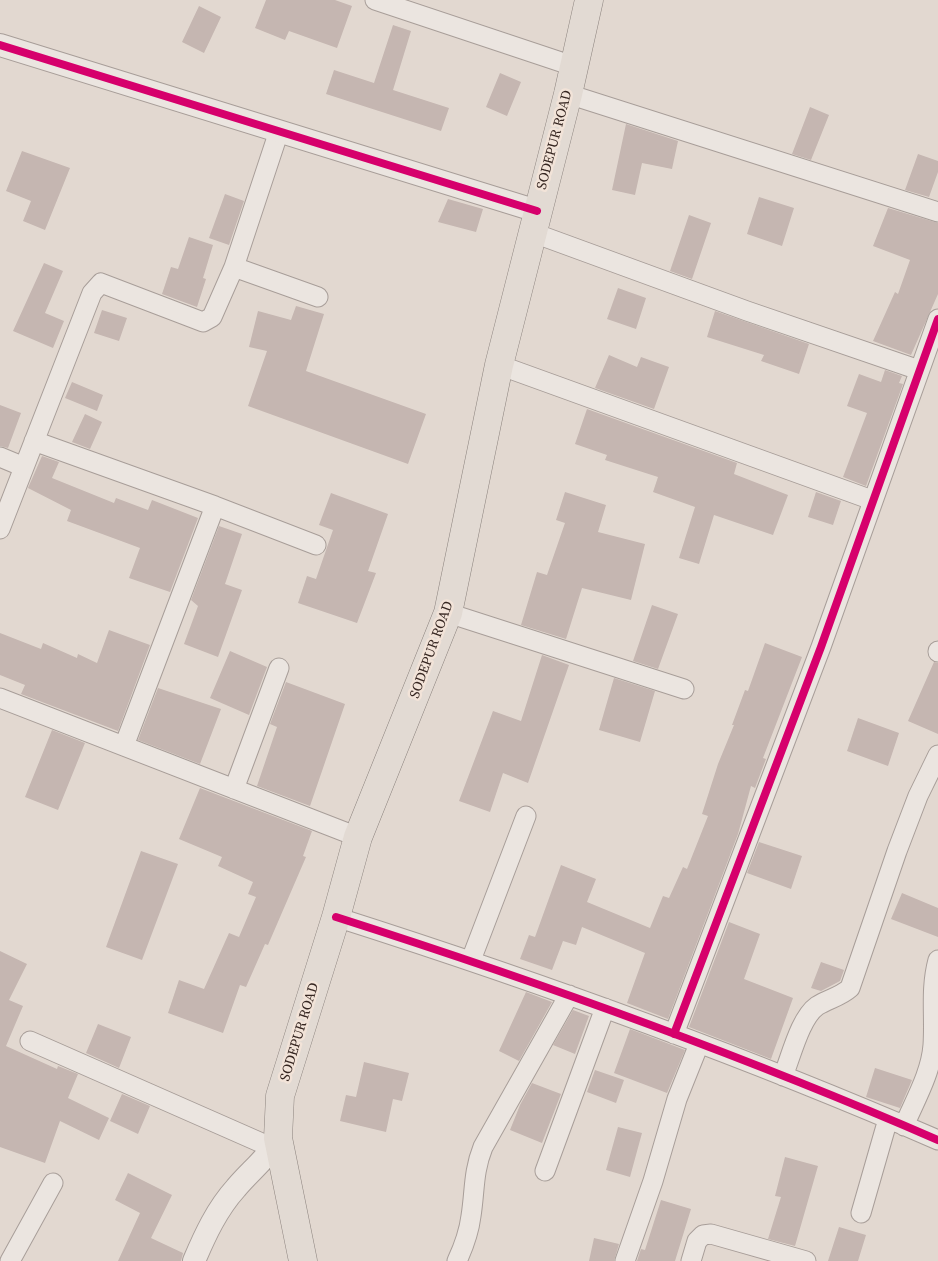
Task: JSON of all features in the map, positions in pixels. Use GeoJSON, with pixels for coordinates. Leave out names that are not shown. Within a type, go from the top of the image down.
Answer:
{"type":"FeatureCollection","features":[{"type":"Feature","properties":{"kind":"main road","name":"SODEPUR ROAD"},"geometry":{"type":"LineString","coordinates":[[303,1261],[276,1143],[280,1096],[336,917],[358,838],[448,613],[499,365],[568,94],[588,0]]}},
{"type":"Feature","properties":{"kind":"street"},"geometry":{"type":"LineString","coordinates":[[375,0],[573,66]]}},
{"type":"Feature","properties":{"kind":"street"},"geometry":{"type":"LineString","coordinates":[[0,44],[278,131],[534,222],[747,311],[919,370]]}},
{"type":"Feature","properties":{"kind":"street"},"geometry":{"type":"LineString","coordinates":[[568,94],[825,174],[938,212]]}},
{"type":"Feature","properties":{"kind":"street"},"geometry":{"type":"LineString","coordinates":[[0,529],[97,287],[101,283],[107,284],[196,321],[203,322],[212,317],[234,267],[278,131]]}},
{"type":"Feature","properties":{"kind":"street"},"geometry":{"type":"LineString","coordinates":[[234,267],[318,297]]}},
{"type":"Feature","properties":{"kind":"street"},"geometry":{"type":"LineString","coordinates":[[674,1034],[821,647],[938,319]]}},
{"type":"Feature","properties":{"kind":"street"},"geometry":{"type":"LineString","coordinates":[[499,365],[872,500]]}},
{"type":"Feature","properties":{"kind":"street"},"geometry":{"type":"LineString","coordinates":[[34,441],[215,506],[316,545]]}},
{"type":"Feature","properties":{"kind":"street"},"geometry":{"type":"LineString","coordinates":[[0,457],[24,467]]}},
{"type":"Feature","properties":{"kind":"street"},"geometry":{"type":"LineString","coordinates":[[124,746],[215,506]]}},
{"type":"Feature","properties":{"kind":"street"},"geometry":{"type":"LineString","coordinates":[[448,613],[684,689]]}},
{"type":"Feature","properties":{"kind":"street"},"geometry":{"type":"LineString","coordinates":[[234,789],[279,668]]}},
{"type":"Feature","properties":{"kind":"street"},"geometry":{"type":"LineString","coordinates":[[0,698],[358,838]]}},
{"type":"Feature","properties":{"kind":"street"},"geometry":{"type":"LineString","coordinates":[[783,1076],[806,1019],[815,1007],[842,995],[850,988],[900,842],[918,796],[938,755]]}},
{"type":"Feature","properties":{"kind":"street"},"geometry":{"type":"LineString","coordinates":[[471,960],[526,816]]}},
{"type":"Feature","properties":{"kind":"street"},"geometry":{"type":"LineString","coordinates":[[336,917],[471,960],[605,1008],[783,1076],[938,1140]]}},
{"type":"Feature","properties":{"kind":"street"},"geometry":{"type":"LineString","coordinates":[[861,1213],[896,1122],[926,1074],[932,1046],[932,981],[938,960]]}},
{"type":"Feature","properties":{"kind":"street"},"geometry":{"type":"LineString","coordinates":[[457,1261],[466,1240],[472,1215],[476,1165],[484,1147],[569,995]]}},
{"type":"Feature","properties":{"kind":"street"},"geometry":{"type":"LineString","coordinates":[[545,1171],[605,1008]]}},
{"type":"Feature","properties":{"kind":"street"},"geometry":{"type":"LineString","coordinates":[[30,1041],[276,1143],[235,1189],[216,1214],[194,1261]]}},
{"type":"Feature","properties":{"kind":"street"},"geometry":{"type":"LineString","coordinates":[[625,1261],[653,1181],[677,1099],[699,1044]]}},
{"type":"Feature","properties":{"kind":"street"},"geometry":{"type":"LineString","coordinates":[[10,1261],[53,1183]]}},
{"type":"Feature","properties":{"kind":"street"},"geometry":{"type":"LineString","coordinates":[[691,1261],[697,1241],[703,1235],[711,1234],[806,1261]]}},
{"type":"Feature","properties":{"kind":"building"},"geometry":{"type":"Polygon","coordinates":[[[266,0],[335,0],[352,6],[337,48],[289,31],[285,40],[255,28],[266,0]]]}},
{"type":"Feature","properties":{"kind":"building"},"geometry":{"type":"Polygon","coordinates":[[[199,6],[221,17],[204,53],[182,42],[199,6]]]}},
{"type":"Feature","properties":{"kind":"building"},"geometry":{"type":"Polygon","coordinates":[[[393,25],[411,31],[393,90],[449,108],[441,131],[326,94],[334,70],[374,83],[393,25]]]}},
{"type":"Feature","properties":{"kind":"building"},"geometry":{"type":"Polygon","coordinates":[[[500,73],[521,82],[507,116],[486,107],[500,73]]]}},
{"type":"Feature","properties":{"kind":"building"},"geometry":{"type":"Polygon","coordinates":[[[810,107],[829,115],[811,160],[792,154],[810,107]]]}},
{"type":"Feature","properties":{"kind":"building"},"geometry":{"type":"Polygon","coordinates":[[[626,124],[678,141],[672,169],[642,163],[635,195],[612,190],[626,124]]]}},
{"type":"Feature","properties":{"kind":"building"},"geometry":{"type":"Polygon","coordinates":[[[22,151],[70,168],[45,230],[23,221],[31,201],[6,191],[22,151]]]}},
{"type":"Feature","properties":{"kind":"building"},"geometry":{"type":"Polygon","coordinates":[[[918,154],[938,161],[938,172],[929,197],[905,190],[918,154]]]}},
{"type":"Feature","properties":{"kind":"building"},"geometry":{"type":"Polygon","coordinates":[[[225,194],[244,201],[229,245],[209,238],[225,194]]]}},
{"type":"Feature","properties":{"kind":"building"},"geometry":{"type":"Polygon","coordinates":[[[759,197],[794,208],[782,246],[747,234],[759,197]]]}},
{"type":"Feature","properties":{"kind":"building"},"geometry":{"type":"Polygon","coordinates":[[[448,199],[483,209],[476,232],[438,222],[448,199]]]}},
{"type":"Feature","properties":{"kind":"building"},"geometry":{"type":"Polygon","coordinates":[[[888,208],[938,223],[938,294],[911,355],[873,341],[895,292],[898,294],[910,260],[873,246],[888,208]]]}},
{"type":"Feature","properties":{"kind":"building"},"geometry":{"type":"Polygon","coordinates":[[[689,215],[711,223],[692,279],[670,271],[689,215]]]}},
{"type":"Feature","properties":{"kind":"building"},"geometry":{"type":"Polygon","coordinates":[[[189,237],[213,245],[203,278],[206,279],[197,307],[162,294],[171,267],[178,269],[189,237]]]}},
{"type":"Feature","properties":{"kind":"building"},"geometry":{"type":"Polygon","coordinates":[[[44,263],[63,271],[45,313],[64,321],[53,348],[13,331],[44,263]]]}},
{"type":"Feature","properties":{"kind":"building"},"geometry":{"type":"Polygon","coordinates":[[[618,288],[646,298],[636,329],[607,319],[618,288]]]}},
{"type":"Feature","properties":{"kind":"building"},"geometry":{"type":"Polygon","coordinates":[[[296,306],[324,314],[306,371],[426,414],[408,464],[248,406],[267,351],[249,347],[258,311],[291,320],[296,306]]]}},
{"type":"Feature","properties":{"kind":"building"},"geometry":{"type":"Polygon","coordinates":[[[102,310],[127,318],[119,341],[94,333],[102,310]]]}},
{"type":"Feature","properties":{"kind":"building"},"geometry":{"type":"Polygon","coordinates":[[[715,311],[809,344],[799,374],[761,361],[764,355],[707,337],[715,311]]]}},
{"type":"Feature","properties":{"kind":"building"},"geometry":{"type":"Polygon","coordinates":[[[609,355],[637,367],[641,357],[669,367],[654,409],[595,388],[609,355]]]}},
{"type":"Feature","properties":{"kind":"building"},"geometry":{"type":"Polygon","coordinates":[[[885,370],[902,376],[899,383],[903,384],[866,486],[843,477],[867,413],[847,406],[859,374],[881,382],[885,370]]]}},
{"type":"Feature","properties":{"kind":"building"},"geometry":{"type":"Polygon","coordinates":[[[72,382],[103,395],[97,411],[65,398],[72,382]]]}},
{"type":"Feature","properties":{"kind":"building"},"geometry":{"type":"Polygon","coordinates":[[[0,405],[21,413],[8,448],[0,446],[0,405]]]}},
{"type":"Feature","properties":{"kind":"building"},"geometry":{"type":"Polygon","coordinates":[[[587,409],[737,463],[734,474],[788,495],[773,535],[714,515],[699,564],[679,558],[695,507],[653,492],[658,477],[605,460],[607,455],[575,444],[587,409]]]}},
{"type":"Feature","properties":{"kind":"building"},"geometry":{"type":"Polygon","coordinates":[[[85,414],[102,422],[90,449],[72,442],[85,414]]]}},
{"type":"Feature","properties":{"kind":"building"},"geometry":{"type":"Polygon","coordinates":[[[42,456],[59,462],[52,478],[114,503],[116,498],[148,510],[152,500],[198,518],[170,592],[129,578],[140,548],[67,521],[71,510],[28,488],[42,456]]]}},
{"type":"Feature","properties":{"kind":"building"},"geometry":{"type":"Polygon","coordinates":[[[565,492],[606,505],[598,532],[645,544],[631,600],[582,588],[566,639],[521,625],[537,572],[547,575],[565,523],[556,520],[565,492]]]}},
{"type":"Feature","properties":{"kind":"building"},"geometry":{"type":"Polygon","coordinates":[[[816,492],[841,501],[833,525],[808,517],[816,492]]]}},
{"type":"Feature","properties":{"kind":"building"},"geometry":{"type":"Polygon","coordinates":[[[331,493],[388,514],[368,571],[376,573],[357,623],[298,603],[307,576],[316,579],[333,530],[319,525],[331,493]]]}},
{"type":"Feature","properties":{"kind":"building"},"geometry":{"type":"Polygon","coordinates":[[[219,526],[242,534],[225,584],[242,590],[218,657],[184,644],[198,606],[191,600],[219,526]]]}},
{"type":"Feature","properties":{"kind":"building"},"geometry":{"type":"Polygon","coordinates":[[[652,605],[678,614],[658,669],[633,661],[652,605]]]}},
{"type":"Feature","properties":{"kind":"building"},"geometry":{"type":"Polygon","coordinates":[[[109,630],[150,645],[118,731],[21,694],[25,685],[0,675],[0,633],[41,649],[43,643],[77,658],[78,654],[97,663],[109,630]]]}},
{"type":"Feature","properties":{"kind":"building"},"geometry":{"type":"Polygon","coordinates":[[[765,643],[802,657],[763,758],[766,759],[755,788],[751,786],[738,834],[668,1019],[627,1003],[645,953],[582,927],[576,945],[563,941],[552,970],[520,959],[529,935],[535,937],[561,865],[596,879],[587,902],[650,928],[663,896],[669,898],[683,867],[687,869],[708,816],[702,814],[718,764],[734,725],[732,725],[745,690],[748,691],[765,643]]]}},
{"type":"Feature","properties":{"kind":"building"},"geometry":{"type":"Polygon","coordinates":[[[230,651],[267,667],[249,715],[210,698],[230,651]]]}},
{"type":"Feature","properties":{"kind":"building"},"geometry":{"type":"Polygon","coordinates":[[[542,655],[569,665],[528,783],[503,773],[490,812],[459,801],[493,711],[521,721],[542,655]]]}},
{"type":"Feature","properties":{"kind":"building"},"geometry":{"type":"Polygon","coordinates":[[[934,662],[938,663],[938,734],[908,721],[934,662]]]}},
{"type":"Feature","properties":{"kind":"building"},"geometry":{"type":"Polygon","coordinates":[[[614,678],[655,691],[640,742],[599,730],[614,678]]]}},
{"type":"Feature","properties":{"kind":"building"},"geometry":{"type":"Polygon","coordinates":[[[286,682],[345,704],[310,806],[257,786],[277,727],[270,724],[286,682]]]}},
{"type":"Feature","properties":{"kind":"building"},"geometry":{"type":"Polygon","coordinates":[[[158,688],[221,709],[200,764],[138,740],[158,688]]]}},
{"type":"Feature","properties":{"kind":"building"},"geometry":{"type":"Polygon","coordinates":[[[858,718],[899,733],[888,766],[847,751],[858,718]]]}},
{"type":"Feature","properties":{"kind":"building"},"geometry":{"type":"Polygon","coordinates":[[[52,730],[85,743],[58,810],[25,797],[52,730]]]}},
{"type":"Feature","properties":{"kind":"building"},"geometry":{"type":"Polygon","coordinates":[[[200,788],[312,831],[303,856],[306,857],[268,945],[265,944],[246,987],[240,985],[223,1033],[168,1013],[179,980],[204,989],[229,933],[239,937],[256,897],[248,894],[253,882],[218,866],[222,857],[179,839],[200,788]]]}},
{"type":"Feature","properties":{"kind":"building"},"geometry":{"type":"Polygon","coordinates":[[[759,842],[802,856],[791,889],[747,873],[759,842]]]}},
{"type":"Feature","properties":{"kind":"building"},"geometry":{"type":"Polygon","coordinates":[[[141,851],[178,864],[142,960],[106,947],[141,851]]]}},
{"type":"Feature","properties":{"kind":"building"},"geometry":{"type":"Polygon","coordinates":[[[902,893],[938,908],[938,937],[891,919],[902,893]]]}},
{"type":"Feature","properties":{"kind":"building"},"geometry":{"type":"Polygon","coordinates":[[[729,922],[760,934],[744,979],[793,998],[771,1059],[689,1027],[729,922]]]}},
{"type":"Feature","properties":{"kind":"building"},"geometry":{"type":"Polygon","coordinates":[[[0,951],[27,964],[9,1000],[23,1006],[6,1046],[57,1069],[58,1066],[78,1074],[68,1098],[109,1118],[99,1140],[60,1121],[45,1163],[0,1147],[0,951]]]}},
{"type":"Feature","properties":{"kind":"building"},"geometry":{"type":"Polygon","coordinates":[[[821,962],[844,970],[840,981],[821,991],[811,988],[821,962]]]}},
{"type":"Feature","properties":{"kind":"building"},"geometry":{"type":"Polygon","coordinates":[[[526,992],[552,1002],[519,1061],[499,1051],[526,992]]]}},
{"type":"Feature","properties":{"kind":"building"},"geometry":{"type":"Polygon","coordinates":[[[573,1010],[589,1016],[575,1054],[553,1045],[573,1010]]]}},
{"type":"Feature","properties":{"kind":"building"},"geometry":{"type":"Polygon","coordinates":[[[98,1024],[131,1037],[119,1068],[86,1053],[98,1024]]]}},
{"type":"Feature","properties":{"kind":"building"},"geometry":{"type":"Polygon","coordinates":[[[630,1029],[685,1050],[667,1093],[614,1073],[630,1029]]]}},
{"type":"Feature","properties":{"kind":"building"},"geometry":{"type":"Polygon","coordinates":[[[364,1062],[409,1073],[402,1101],[393,1099],[386,1132],[340,1121],[346,1095],[356,1097],[364,1062]]]}},
{"type":"Feature","properties":{"kind":"building"},"geometry":{"type":"Polygon","coordinates":[[[875,1068],[912,1080],[900,1108],[866,1097],[875,1068]]]}},
{"type":"Feature","properties":{"kind":"building"},"geometry":{"type":"Polygon","coordinates":[[[595,1070],[624,1080],[616,1103],[587,1092],[595,1070]]]}},
{"type":"Feature","properties":{"kind":"building"},"geometry":{"type":"Polygon","coordinates":[[[532,1083],[561,1094],[542,1143],[510,1130],[520,1105],[532,1083]]]}},
{"type":"Feature","properties":{"kind":"building"},"geometry":{"type":"Polygon","coordinates":[[[122,1094],[150,1106],[138,1134],[110,1121],[122,1094]]]}},
{"type":"Feature","properties":{"kind":"building"},"geometry":{"type":"Polygon","coordinates":[[[618,1127],[642,1133],[630,1177],[606,1170],[618,1127]]]}},
{"type":"Feature","properties":{"kind":"building"},"geometry":{"type":"Polygon","coordinates":[[[785,1157],[818,1166],[795,1246],[768,1239],[781,1197],[775,1196],[785,1157]]]}},
{"type":"Feature","properties":{"kind":"building"},"geometry":{"type":"Polygon","coordinates":[[[128,1173],[172,1195],[151,1238],[183,1253],[181,1261],[118,1261],[140,1213],[115,1200],[128,1173]]]}},
{"type":"Feature","properties":{"kind":"building"},"geometry":{"type":"Polygon","coordinates":[[[661,1200],[691,1209],[675,1261],[637,1261],[641,1249],[645,1250],[661,1200]]]}},
{"type":"Feature","properties":{"kind":"building"},"geometry":{"type":"Polygon","coordinates":[[[839,1227],[866,1235],[858,1261],[828,1261],[839,1227]]]}},
{"type":"Feature","properties":{"kind":"building"},"geometry":{"type":"Polygon","coordinates":[[[594,1238],[619,1244],[614,1261],[589,1261],[594,1238]]]}},
{"type":"Feature","properties":{"kind":"cycle path"},"geometry":{"type":"LineString","coordinates":[[0,45],[537,211]]}},
{"type":"Feature","properties":{"kind":"cycle path"},"geometry":{"type":"LineString","coordinates":[[674,1034],[821,647],[938,319]]}},
{"type":"Feature","properties":{"kind":"cycle path"},"geometry":{"type":"LineString","coordinates":[[336,917],[489,967],[640,1021],[790,1078],[938,1140]]}}]}
